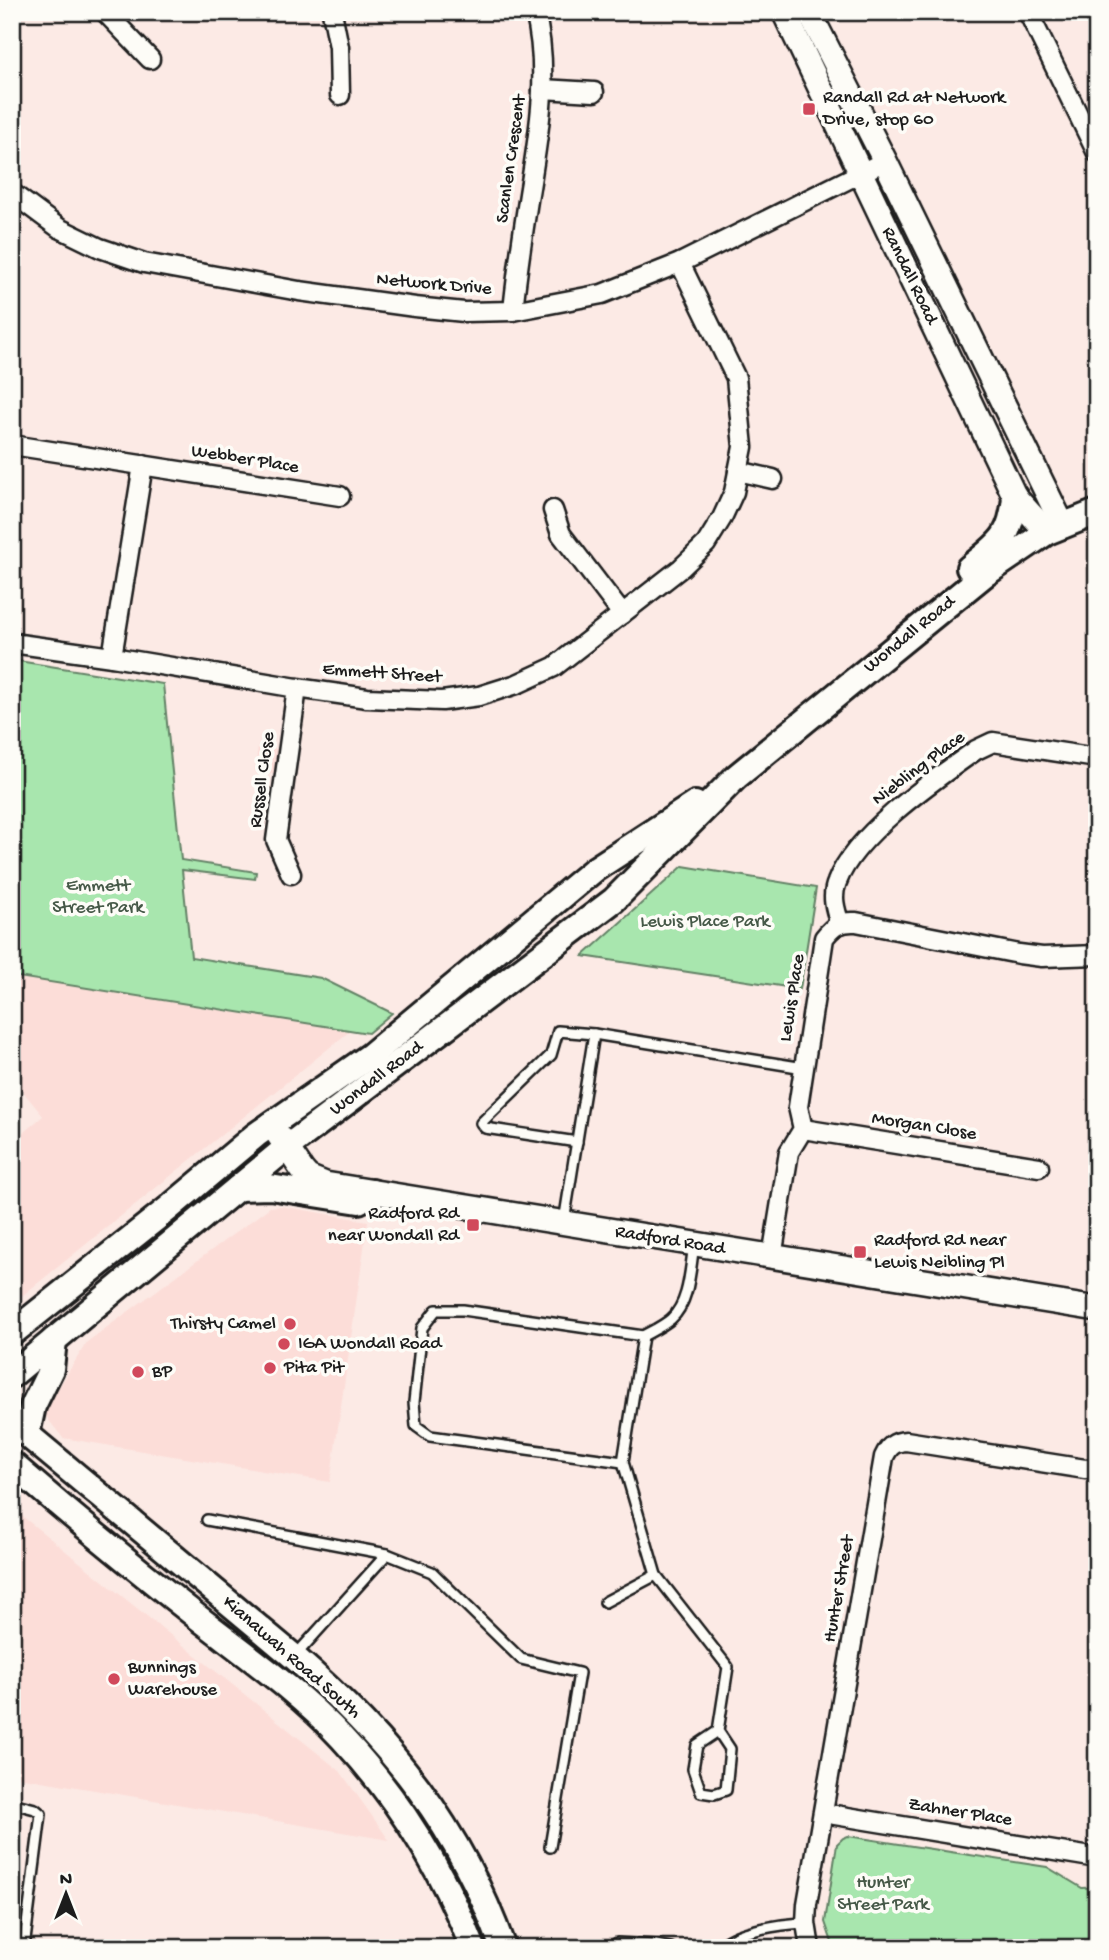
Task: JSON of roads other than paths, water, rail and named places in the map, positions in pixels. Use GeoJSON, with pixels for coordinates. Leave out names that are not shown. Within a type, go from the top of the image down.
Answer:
{"type":"FeatureCollection","features":[{"type":"Feature","properties":{"kind":"main road"},"geometry":{"type":"LineString","coordinates":[[924,624],[923,606],[1002,540],[1011,525],[1015,497]]}},
{"type":"Feature","properties":{"kind":"main road","name":"Wondall Road"},"geometry":{"type":"LineString","coordinates":[[12,1333],[271,1124],[371,1055],[596,869],[736,777],[985,574],[1055,529],[1097,512]]}},
{"type":"Feature","properties":{"kind":"main road","name":"Wondall Road"},"geometry":{"type":"LineString","coordinates":[[12,1375],[286,1148],[619,894],[736,777]]}},
{"type":"Feature","properties":{"kind":"main road"},"geometry":{"type":"LineString","coordinates":[[596,869],[614,879],[619,894]]}},
{"type":"Feature","properties":{"kind":"main road"},"geometry":{"type":"LineString","coordinates":[[238,1188],[270,1187],[359,1201],[372,1192]]}},
{"type":"Feature","properties":{"kind":"main road"},"geometry":{"type":"LineString","coordinates":[[20,1428],[51,1369],[54,1340]]}},
{"type":"Feature","properties":{"kind":"main road","name":"Kianawah Road South"},"geometry":{"type":"LineString","coordinates":[[20,1428],[335,1692],[392,1752],[459,1850],[478,1887],[503,1948]]}},
{"type":"Feature","properties":{"kind":"main road","name":"Kianawah Road South"},"geometry":{"type":"LineString","coordinates":[[15,1469],[307,1703],[343,1739],[392,1798],[419,1838],[460,1915],[473,1948]]}},
{"type":"Feature","properties":{"kind":"street"},"geometry":{"type":"LineString","coordinates":[[105,12],[150,59]]}},
{"type":"Feature","properties":{"kind":"street"},"geometry":{"type":"LineString","coordinates":[[332,12],[339,47],[340,95]]}},
{"type":"Feature","properties":{"kind":"street","name":"Scanlen Crescent"},"geometry":{"type":"LineString","coordinates":[[513,311],[539,132],[542,89],[540,29],[536,12]]}},
{"type":"Feature","properties":{"kind":"street","name":"Randall Road"},"geometry":{"type":"LineString","coordinates":[[784,12],[1015,497],[1055,529]]}},
{"type":"Feature","properties":{"kind":"street","name":"Randall Road"},"geometry":{"type":"LineString","coordinates":[[809,12],[885,161],[1055,529]]}},
{"type":"Feature","properties":{"kind":"street"},"geometry":{"type":"LineString","coordinates":[[1028,12],[1097,153]]}},
{"type":"Feature","properties":{"kind":"street"},"geometry":{"type":"LineString","coordinates":[[542,89],[594,92]]}},
{"type":"Feature","properties":{"kind":"street","name":"Network Drive"},"geometry":{"type":"LineString","coordinates":[[12,193],[59,228],[100,248],[144,263],[299,291],[415,307],[464,312],[513,311],[602,294],[680,263],[885,161]]}},
{"type":"Feature","properties":{"kind":"street","name":"Emmett Street"},"geometry":{"type":"LineString","coordinates":[[12,643],[367,698],[442,701],[479,696],[517,684],[554,667],[681,568],[706,544],[734,492],[743,447],[736,378],[680,263]]}},
{"type":"Feature","properties":{"kind":"street","name":"Webber Place"},"geometry":{"type":"LineString","coordinates":[[12,445],[340,496]]}},
{"type":"Feature","properties":{"kind":"street"},"geometry":{"type":"LineString","coordinates":[[112,657],[143,465]]}},
{"type":"Feature","properties":{"kind":"street"},"geometry":{"type":"LineString","coordinates":[[738,471],[773,478]]}},
{"type":"Feature","properties":{"kind":"street"},"geometry":{"type":"LineString","coordinates":[[553,510],[561,534],[622,614]]}},
{"type":"Feature","properties":{"kind":"street","name":"Russell Close"},"geometry":{"type":"LineString","coordinates":[[290,874],[276,841],[296,688]]}},
{"type":"Feature","properties":{"kind":"street","name":"Niebling Place"},"geometry":{"type":"LineString","coordinates":[[840,924],[833,901],[836,882],[850,856],[872,831],[976,750],[993,742],[1097,758]]}},
{"type":"Feature","properties":{"kind":"street"},"geometry":{"type":"LineString","coordinates":[[840,924],[856,922],[1042,957],[1097,955]]}},
{"type":"Feature","properties":{"kind":"street","name":"Lewis Place"},"geometry":{"type":"LineString","coordinates":[[803,1129],[797,1107],[824,938],[831,928],[840,924]]}},
{"type":"Feature","properties":{"kind":"street","name":"Radford Road"},"geometry":{"type":"LineString","coordinates":[[271,1124],[309,1177],[325,1184],[1097,1309]]}},
{"type":"Feature","properties":{"kind":"street"},"geometry":{"type":"LineString","coordinates":[[772,1257],[789,1152],[803,1129]]}},
{"type":"Feature","properties":{"kind":"street","name":"Morgan Close"},"geometry":{"type":"LineString","coordinates":[[803,1129],[1039,1167]]}},
{"type":"Feature","properties":{"kind":"street","name":"Hunter Street"},"geometry":{"type":"LineString","coordinates":[[810,1948],[806,1923],[807,1904],[884,1457],[888,1448],[897,1442],[906,1441],[1086,1469],[1097,1468]]}},
{"type":"Feature","properties":{"kind":"street","name":"Zahner Place"},"geometry":{"type":"LineString","coordinates":[[823,1813],[1091,1857]]}},
{"type":"Feature","properties":{"kind":"lane"},"geometry":{"type":"LineString","coordinates":[[577,1142],[485,1128],[481,1122],[551,1055],[558,1031],[594,1034],[803,1068]]}},
{"type":"Feature","properties":{"kind":"lane"},"geometry":{"type":"LineString","coordinates":[[564,1224],[594,1034]]}},
{"type":"Feature","properties":{"kind":"lane"},"geometry":{"type":"LineString","coordinates":[[623,1462],[430,1436],[416,1426],[414,1402],[422,1328],[436,1310],[463,1310],[643,1336],[671,1319],[681,1308],[694,1245]]}},
{"type":"Feature","properties":{"kind":"lane"},"geometry":{"type":"LineString","coordinates":[[643,1336],[623,1462],[656,1575],[728,1667],[718,1731],[730,1749],[726,1790],[714,1794],[701,1792],[693,1769],[697,1745],[718,1731]]}},
{"type":"Feature","properties":{"kind":"lane"},"geometry":{"type":"LineString","coordinates":[[206,1520],[387,1554],[432,1572],[521,1659],[579,1673],[550,1847]]}},
{"type":"Feature","properties":{"kind":"lane"},"geometry":{"type":"LineString","coordinates":[[294,1657],[387,1554]]}},
{"type":"Feature","properties":{"kind":"lane"},"geometry":{"type":"LineString","coordinates":[[605,1602],[656,1575]]}},
{"type":"Feature","properties":{"kind":"lane"},"geometry":{"type":"LineString","coordinates":[[12,1803],[35,1809],[41,1814],[24,1948]]}},
{"type":"Feature","properties":{"kind":"lane"},"geometry":{"type":"LineString","coordinates":[[718,1948],[724,1942],[750,1933],[783,1924],[806,1923]]}},
{"type":"Feature","properties":{"kind":"lane"},"geometry":{"type":"LineString","coordinates":[[617,1943],[671,1948]]}},
{"type":"Feature","properties":{"kind":"place","name":"Randall Rd at Network Drive, stop 60"},"geometry":{"type":"Point","coordinates":[809,109]}},
{"type":"Feature","properties":{"kind":"place","name":"Radford Rd near Wondall Rd"},"geometry":{"type":"Point","coordinates":[473,1225]}},
{"type":"Feature","properties":{"kind":"place","name":"Radford Rd near Lewis Neibling Pl"},"geometry":{"type":"Point","coordinates":[860,1252]}},
{"type":"Feature","properties":{"kind":"place","name":"Thirsty Camel"},"geometry":{"type":"Point","coordinates":[290,1324]}},
{"type":"Feature","properties":{"kind":"place","name":"IGA Wondall Road"},"geometry":{"type":"Point","coordinates":[284,1344]}},
{"type":"Feature","properties":{"kind":"place","name":"Pita Pit"},"geometry":{"type":"Point","coordinates":[270,1368]}},
{"type":"Feature","properties":{"kind":"place","name":"BP"},"geometry":{"type":"Point","coordinates":[138,1372]}},
{"type":"Feature","properties":{"kind":"place","name":"Bunnings Warehouse"},"geometry":{"type":"Point","coordinates":[114,1679]}},
{"type":"Feature","properties":{"kind":"park label","name":"Emmett Street Park"},"geometry":{"type":"Point","coordinates":[98,897]}},
{"type":"Feature","properties":{"kind":"park label","name":"Lewis Place Park"},"geometry":{"type":"Point","coordinates":[705,922]}},
{"type":"Feature","properties":{"kind":"park label","name":"Hunter Street Park"},"geometry":{"type":"Point","coordinates":[883,1894]}}]}
